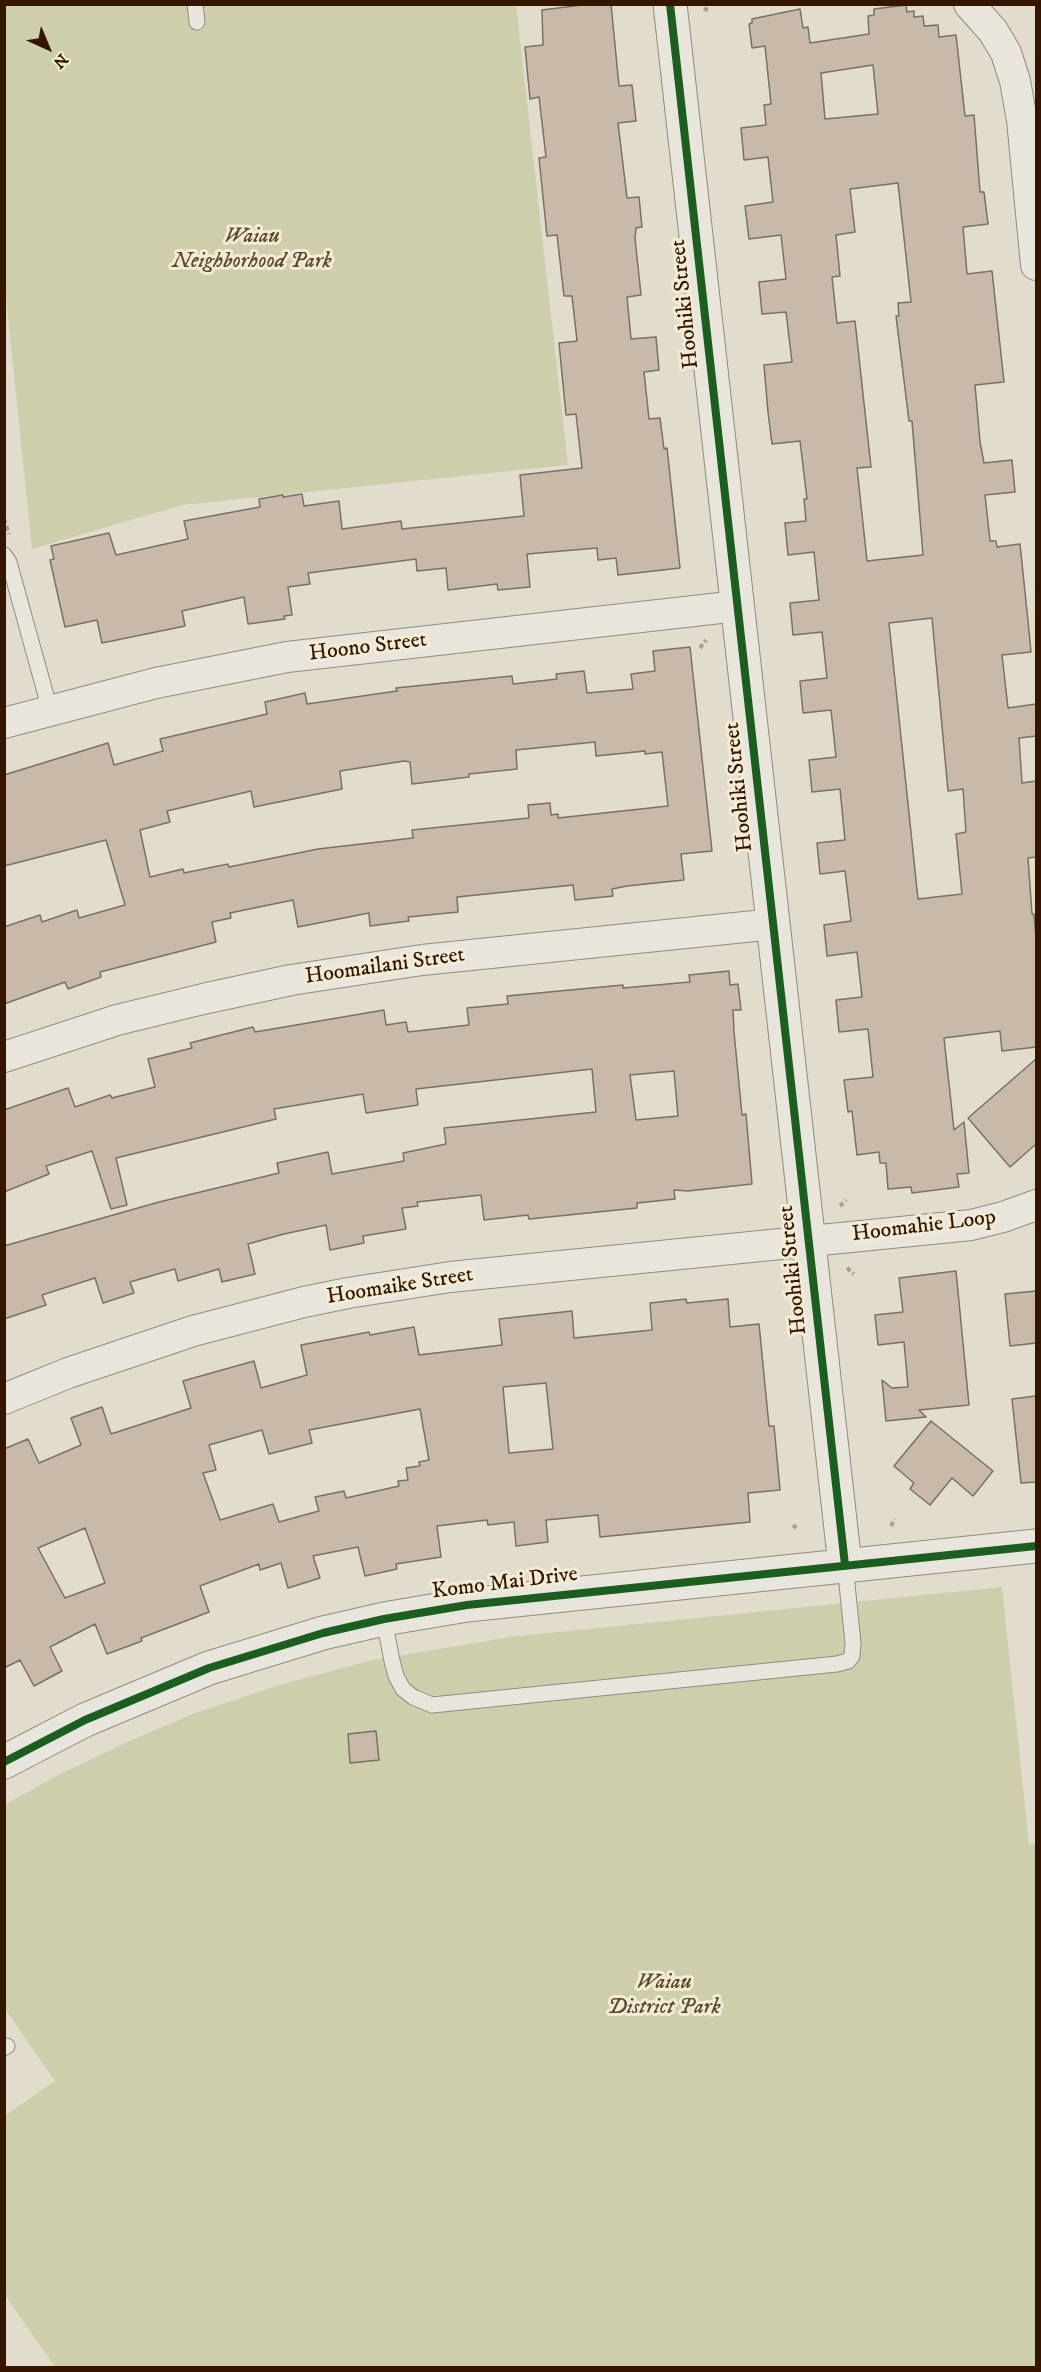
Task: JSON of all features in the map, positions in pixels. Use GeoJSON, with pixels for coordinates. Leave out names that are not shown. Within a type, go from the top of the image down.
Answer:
{"type":"FeatureCollection","features":[{"type":"Feature","properties":{"kind":"street","name":"Hoohiki Street"},"geometry":{"type":"LineString","coordinates":[[670,4],[845,1566]]}},
{"type":"Feature","properties":{"kind":"street"},"geometry":{"type":"LineString","coordinates":[[969,4],[993,31],[1006,53],[1015,81],[1022,120],[1036,265]]}},
{"type":"Feature","properties":{"kind":"street","name":"Hoono Street"},"geometry":{"type":"LineString","coordinates":[[4,723],[156,683],[287,657],[738,606]]}},
{"type":"Feature","properties":{"kind":"street","name":"Hoomailani Street"},"geometry":{"type":"LineString","coordinates":[[4,1057],[117,1020],[291,980],[422,960],[774,924]]}},
{"type":"Feature","properties":{"kind":"street","name":"Hoomahie Loop"},"geometry":{"type":"LineString","coordinates":[[809,1241],[971,1225],[1003,1218],[1036,1205]]}},
{"type":"Feature","properties":{"kind":"street","name":"Hoomaike Street"},"geometry":{"type":"LineString","coordinates":[[4,1399],[68,1373],[193,1331],[337,1296],[450,1277],[809,1241]]}},
{"type":"Feature","properties":{"kind":"street","name":"Komo Mai Drive"},"geometry":{"type":"LineString","coordinates":[[4,1762],[85,1720],[209,1668],[312,1637],[384,1619],[467,1605],[1036,1546]]}},
{"type":"Feature","properties":{"kind":"lane"},"geometry":{"type":"LineString","coordinates":[[195,4],[197,22]]}},
{"type":"Feature","properties":{"kind":"lane"},"geometry":{"type":"LineString","coordinates":[[4,555],[9,562],[50,710]]}},
{"type":"Feature","properties":{"kind":"lane"},"geometry":{"type":"LineString","coordinates":[[384,1619],[392,1661],[403,1689],[413,1697],[432,1705],[837,1664],[848,1661],[852,1656],[853,1643],[845,1566]]}},
{"type":"Feature","properties":{"kind":"path"},"geometry":{"type":"LineString","coordinates":[[704,8],[710,12]]}},
{"type":"Feature","properties":{"kind":"path"},"geometry":{"type":"LineString","coordinates":[[700,648],[706,640]]}},
{"type":"Feature","properties":{"kind":"path"},"geometry":{"type":"LineString","coordinates":[[840,1206],[846,1200]]}},
{"type":"Feature","properties":{"kind":"path"},"geometry":{"type":"LineString","coordinates":[[847,1268],[854,1274]]}},
{"type":"Feature","properties":{"kind":"path"},"geometry":{"type":"LineString","coordinates":[[891,1526],[895,1519]]}},
{"type":"Feature","properties":{"kind":"path"},"geometry":{"type":"LineString","coordinates":[[793,1525],[798,1530]]}},
{"type":"Feature","properties":{"kind":"green space","name":"Waiau Neighborhood Park"},"geometry":{"type":"Polygon","coordinates":[[[4,5],[516,5],[568,465],[182,505],[32,549],[4,279],[4,5]]]}},
{"type":"Feature","properties":{"kind":"green space","name":"Waiau District Park"},"geometry":{"type":"Polygon","coordinates":[[[1002,1587],[1029,1844],[1036,1844],[1036,2367],[55,2367],[5,2295],[4,2116],[55,2081],[5,2009],[5,1805],[56,1776],[193,1714],[276,1686],[369,1661],[510,1637],[1002,1587]]]}},
{"type":"Feature","properties":{"kind":"building"},"geometry":{"type":"Polygon","coordinates":[[[590,4],[611,4],[619,86],[632,85],[636,121],[618,123],[627,198],[639,197],[642,227],[636,228],[635,238],[641,295],[627,297],[631,339],[656,337],[659,370],[644,372],[649,419],[660,418],[664,449],[667,448],[680,568],[618,575],[616,558],[598,560],[597,548],[527,554],[530,587],[498,590],[497,584],[448,590],[446,568],[417,571],[416,559],[308,573],[310,584],[288,587],[292,615],[284,616],[285,619],[248,624],[244,597],[182,611],[185,626],[102,643],[97,620],[65,627],[50,560],[54,559],[51,546],[109,533],[116,555],[188,539],[184,521],[260,507],[259,499],[283,495],[283,497],[302,494],[304,506],[339,501],[342,529],[401,521],[402,529],[524,516],[520,475],[582,468],[576,414],[566,415],[559,343],[577,341],[572,296],[564,296],[557,235],[547,236],[539,158],[546,157],[539,97],[530,99],[525,47],[543,45],[542,10],[590,4]]]}},
{"type":"Feature","properties":{"kind":"building"},"geometry":{"type":"Polygon","coordinates":[[[906,5],[907,12],[914,11],[914,17],[923,16],[924,26],[938,25],[939,37],[956,35],[965,116],[974,115],[980,192],[984,192],[988,224],[963,227],[967,274],[992,271],[1004,382],[975,385],[980,442],[984,463],[1012,460],[1015,492],[985,495],[990,541],[996,541],[997,547],[1020,544],[1031,652],[1002,655],[1008,708],[1036,704],[1036,736],[1019,738],[1022,783],[1036,781],[1036,857],[1028,858],[1036,938],[1036,1047],[1002,1051],[1000,1031],[944,1038],[954,1130],[964,1122],[969,1173],[957,1174],[959,1187],[912,1193],[911,1187],[888,1189],[886,1163],[880,1163],[879,1152],[857,1155],[852,1111],[848,1112],[844,1080],[873,1077],[868,1029],[839,1032],[836,1000],[862,997],[857,952],[827,956],[824,925],[851,921],[845,871],[820,874],[817,843],[845,840],[840,789],[812,792],[809,760],[836,757],[831,710],[803,713],[800,681],[827,678],[822,632],[793,635],[790,603],[819,600],[814,552],[788,555],[785,523],[806,521],[804,499],[807,499],[800,441],[772,444],[764,365],[792,362],[786,312],[762,314],[759,282],[786,279],[781,235],[749,239],[745,206],[773,202],[768,157],[744,160],[741,128],[766,125],[764,105],[771,104],[765,46],[752,48],[749,24],[752,23],[752,19],[800,9],[803,28],[808,27],[810,43],[869,34],[868,16],[874,15],[874,9],[906,5]],[[873,65],[821,73],[825,119],[878,114],[873,65]],[[898,183],[850,189],[855,232],[836,235],[840,276],[832,277],[837,323],[855,321],[871,467],[857,468],[867,561],[923,555],[912,421],[909,421],[896,316],[899,316],[898,303],[911,302],[898,183]],[[932,618],[889,623],[918,899],[962,894],[956,834],[966,832],[963,789],[948,791],[932,618]]]}},
{"type":"Feature","properties":{"kind":"building"},"geometry":{"type":"Polygon","coordinates":[[[690,647],[712,851],[681,854],[684,880],[627,886],[612,889],[613,896],[575,900],[573,885],[457,897],[458,912],[408,917],[409,921],[370,926],[369,913],[298,927],[293,900],[230,913],[231,918],[212,922],[216,942],[100,972],[101,977],[68,989],[65,982],[4,1004],[4,927],[40,915],[42,922],[77,910],[79,918],[125,905],[106,840],[4,866],[4,775],[108,743],[114,765],[163,751],[160,739],[267,714],[265,702],[305,693],[307,704],[397,691],[396,688],[512,676],[513,684],[557,679],[556,674],[584,671],[587,693],[633,689],[631,674],[655,671],[653,651],[690,647]],[[595,742],[516,750],[517,769],[469,774],[469,777],[412,784],[410,762],[404,761],[340,771],[342,789],[254,807],[251,791],[167,811],[170,822],[140,830],[150,877],[183,869],[184,873],[228,864],[229,867],[318,849],[413,838],[412,830],[529,818],[528,805],[550,803],[551,815],[558,814],[558,818],[668,806],[662,752],[645,754],[645,751],[596,756],[595,742]]]}},
{"type":"Feature","properties":{"kind":"building"},"geometry":{"type":"Polygon","coordinates":[[[729,971],[730,985],[738,984],[741,1010],[733,1010],[734,1032],[742,1115],[746,1114],[752,1184],[688,1191],[674,1190],[675,1199],[637,1203],[637,1208],[529,1219],[528,1215],[484,1220],[481,1195],[417,1202],[418,1206],[402,1208],[406,1229],[363,1236],[364,1243],[330,1250],[326,1225],[248,1244],[255,1274],[222,1282],[219,1269],[178,1281],[175,1269],[130,1282],[134,1293],[103,1303],[95,1278],[42,1295],[46,1305],[4,1319],[4,1246],[159,1202],[279,1173],[277,1163],[328,1152],[332,1174],[404,1161],[403,1153],[446,1144],[444,1128],[596,1112],[592,1069],[416,1089],[418,1105],[366,1113],[363,1094],[274,1109],[276,1119],[116,1158],[127,1205],[111,1209],[92,1151],[46,1166],[49,1174],[4,1192],[4,1110],[68,1088],[75,1107],[110,1095],[112,1098],[155,1087],[148,1059],[192,1048],[190,1043],[253,1027],[255,1032],[384,1010],[386,1025],[406,1022],[408,1032],[469,1025],[467,1008],[508,1004],[507,996],[623,985],[623,988],[690,982],[689,975],[729,971]],[[674,1071],[630,1075],[636,1120],[678,1116],[674,1071]]]}},
{"type":"Feature","properties":{"kind":"building"},"geometry":{"type":"Polygon","coordinates":[[[1036,1059],[1036,1144],[1010,1167],[968,1118],[1036,1059]]]}},
{"type":"Feature","properties":{"kind":"building"},"geometry":{"type":"Polygon","coordinates":[[[956,1271],[969,1405],[919,1410],[926,1417],[886,1421],[882,1380],[892,1388],[908,1387],[904,1342],[878,1345],[875,1315],[903,1312],[899,1278],[956,1271]]]}},
{"type":"Feature","properties":{"kind":"building"},"geometry":{"type":"Polygon","coordinates":[[[1036,1291],[1036,1343],[1010,1346],[1005,1294],[1036,1291]]]}},
{"type":"Feature","properties":{"kind":"building"},"geometry":{"type":"Polygon","coordinates":[[[686,1299],[687,1303],[728,1299],[730,1327],[759,1324],[769,1426],[774,1426],[780,1490],[748,1493],[750,1522],[600,1537],[598,1515],[546,1520],[548,1542],[516,1546],[514,1522],[488,1525],[487,1520],[437,1526],[441,1557],[396,1564],[397,1569],[365,1576],[358,1547],[313,1556],[320,1578],[288,1588],[281,1563],[260,1570],[259,1564],[200,1586],[209,1612],[141,1638],[142,1641],[107,1654],[95,1624],[50,1647],[62,1671],[34,1686],[20,1660],[4,1668],[4,1449],[28,1439],[39,1463],[81,1445],[71,1418],[102,1407],[111,1434],[191,1408],[183,1381],[254,1361],[261,1388],[307,1375],[301,1345],[369,1332],[370,1335],[414,1327],[419,1355],[502,1345],[499,1319],[572,1311],[574,1338],[652,1330],[650,1303],[686,1299]],[[546,1383],[503,1387],[509,1453],[553,1449],[546,1383]],[[420,1409],[309,1430],[312,1443],[269,1454],[262,1430],[209,1445],[216,1470],[203,1473],[220,1520],[273,1504],[279,1522],[319,1511],[315,1497],[344,1491],[346,1498],[399,1486],[398,1481],[408,1480],[406,1468],[420,1466],[419,1462],[429,1460],[420,1409]],[[85,1528],[38,1548],[65,1598],[105,1583],[85,1528]]]}},
{"type":"Feature","properties":{"kind":"building"},"geometry":{"type":"Polygon","coordinates":[[[1036,1396],[1036,1482],[1021,1483],[1012,1399],[1036,1396]]]}},
{"type":"Feature","properties":{"kind":"building"},"geometry":{"type":"Polygon","coordinates":[[[931,1421],[993,1471],[973,1496],[952,1478],[930,1505],[910,1489],[914,1483],[894,1466],[931,1421]]]}},
{"type":"Feature","properties":{"kind":"building"},"geometry":{"type":"Polygon","coordinates":[[[376,1731],[379,1760],[350,1763],[348,1734],[376,1731]]]}},
{"type":"Feature","properties":{"kind":"cycle path"},"geometry":{"type":"LineString","coordinates":[[670,4],[845,1565]]}},
{"type":"Feature","properties":{"kind":"cycle path"},"geometry":{"type":"LineString","coordinates":[[4,1762],[85,1720],[209,1668],[323,1633],[384,1619],[467,1605],[1036,1546]]}}]}
